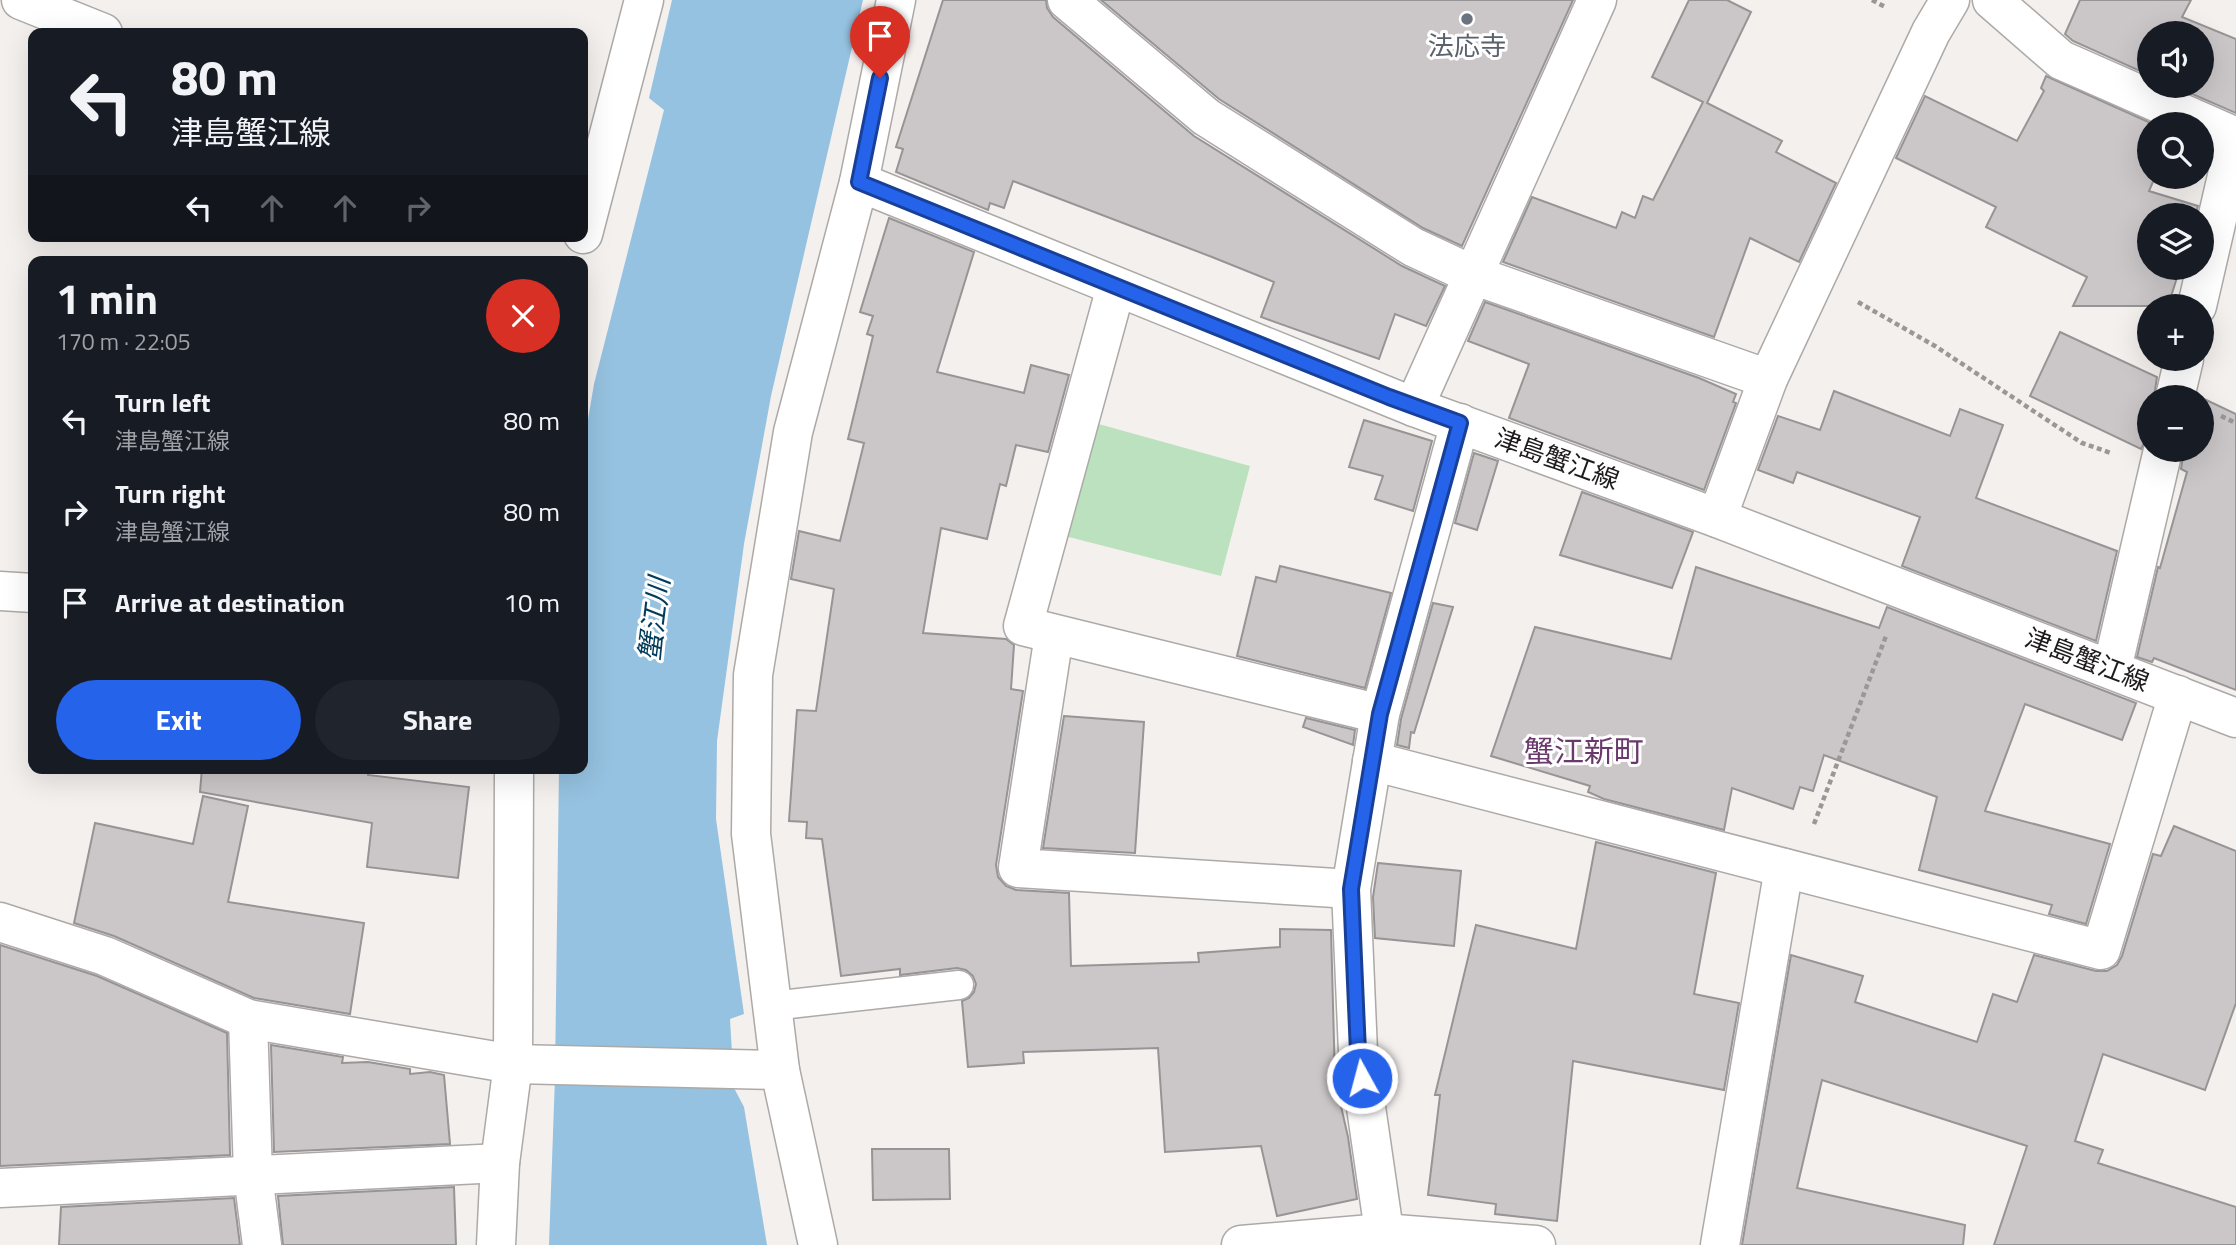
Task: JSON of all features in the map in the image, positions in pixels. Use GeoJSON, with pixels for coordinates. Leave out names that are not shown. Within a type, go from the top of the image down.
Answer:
{"type":"FeatureCollection","features":[{"type":"Feature","properties":{"kind":"street"},"geometry":{"type":"LineString","coordinates":[[21,0],[91,28]]}},
{"type":"Feature","properties":{"kind":"street"},"geometry":{"type":"LineString","coordinates":[[588,189],[644,0]]}},
{"type":"Feature","properties":{"kind":"street"},"geometry":{"type":"LineString","coordinates":[[818,1245],[770,1070],[772,1006],[751,834],[753,675],[793,432],[859,182],[896,0]]}},
{"type":"Feature","properties":{"kind":"street"},"geometry":{"type":"LineString","coordinates":[[1067,0],[1206,117],[1413,247],[1474,275],[1768,379]]}},
{"type":"Feature","properties":{"kind":"street"},"geometry":{"type":"LineString","coordinates":[[1414,407],[1597,0]]}},
{"type":"Feature","properties":{"kind":"street"},"geometry":{"type":"LineString","coordinates":[[1717,518],[1768,379],[1931,32],[1950,0]]}},
{"type":"Feature","properties":{"kind":"street"},"geometry":{"type":"LineString","coordinates":[[1992,0],[2061,60],[2236,137],[2200,294]]}},
{"type":"Feature","properties":{"kind":"street","name":"津島蟹江線"},"geometry":{"type":"LineString","coordinates":[[859,182],[1414,407],[1717,518],[2236,718]]}},
{"type":"Feature","properties":{"kind":"street"},"geometry":{"type":"LineString","coordinates":[[1116,287],[1023,626],[1380,714]]}},
{"type":"Feature","properties":{"kind":"street"},"geometry":{"type":"LineString","coordinates":[[1385,1239],[1358,1052],[1351,889],[1380,714],[1460,423]]}},
{"type":"Feature","properties":{"kind":"street"},"geometry":{"type":"LineString","coordinates":[[2112,669],[2160,462]]}},
{"type":"Feature","properties":{"kind":"street"},"geometry":{"type":"LineString","coordinates":[[0,591],[28,593]]}},
{"type":"Feature","properties":{"kind":"street"},"geometry":{"type":"LineString","coordinates":[[1054,635],[1018,868],[1351,889]]}},
{"type":"Feature","properties":{"kind":"street"},"geometry":{"type":"LineString","coordinates":[[1373,761],[2101,950],[2178,695]]}},
{"type":"Feature","properties":{"kind":"street"},"geometry":{"type":"LineString","coordinates":[[495,1245],[500,1163],[513,1064],[514,774]]}},
{"type":"Feature","properties":{"kind":"street"},"geometry":{"type":"LineString","coordinates":[[1720,1245],[1790,869]]}},
{"type":"Feature","properties":{"kind":"street"},"geometry":{"type":"LineString","coordinates":[[0,922],[105,956],[248,1019],[513,1064],[770,1070]]}},
{"type":"Feature","properties":{"kind":"street"},"geometry":{"type":"LineString","coordinates":[[248,1019],[253,1175],[262,1245]]}},
{"type":"Feature","properties":{"kind":"street"},"geometry":{"type":"LineString","coordinates":[[0,1188],[500,1163]]}},
{"type":"Feature","properties":{"kind":"street"},"geometry":{"type":"LineString","coordinates":[[1241,1245],[1385,1239],[1536,1245]]}},
{"type":"Feature","properties":{"kind":"lane"},"geometry":{"type":"LineString","coordinates":[[772,1006],[959,985]]}},
{"type":"Feature","properties":{"kind":"path"},"geometry":{"type":"LineString","coordinates":[[1816,277],[1935,346],[2082,443],[2137,454]]}},
{"type":"Feature","properties":{"kind":"path"},"geometry":{"type":"LineString","coordinates":[[1790,869],[1904,590]]}},
{"type":"Feature","properties":{"kind":"green space"},"geometry":{"type":"Polygon","coordinates":[[[1095,423],[1250,466],[1221,576],[1061,535],[1095,423]]]}},
{"type":"Feature","properties":{"kind":"water","name":"蟹江川"},"geometry":{"type":"Polygon","coordinates":[[[672,0],[863,0],[771,396],[744,544],[717,741],[716,819],[744,1014],[730,1019],[734,1088],[744,1107],[767,1245],[549,1245],[555,1077],[559,774],[588,774],[588,419],[594,384],[664,110],[649,98],[672,0]]]}},
{"type":"Feature","properties":{"kind":"building"},"geometry":{"type":"Polygon","coordinates":[[[943,0],[1046,0],[1047,8],[1053,17],[1194,136],[1402,266],[1445,286],[1426,326],[1395,314],[1379,359],[1261,317],[1274,282],[1212,257],[1013,181],[1004,208],[990,203],[988,210],[896,172],[903,149],[896,147],[943,0]]]}},
{"type":"Feature","properties":{"kind":"building"},"geometry":{"type":"Polygon","coordinates":[[[1101,0],[1573,0],[1462,246],[1423,228],[1219,99],[1101,0]]]}},
{"type":"Feature","properties":{"kind":"building"},"geometry":{"type":"Polygon","coordinates":[[[1689,0],[1727,0],[1751,12],[1707,103],[1782,141],[1776,152],[1836,183],[1799,262],[1750,238],[1714,337],[1503,262],[1532,197],[1616,228],[1622,212],[1635,218],[1643,196],[1653,200],[1703,102],[1652,77],[1689,0]]]}},
{"type":"Feature","properties":{"kind":"building"},"geometry":{"type":"Polygon","coordinates":[[[2080,0],[2191,0],[2182,17],[2192,21],[2137,21],[2137,70],[2073,41],[2065,34],[2080,0]]]}},
{"type":"Feature","properties":{"kind":"building"},"geometry":{"type":"Polygon","coordinates":[[[2214,30],[2236,39],[2236,113],[2202,98],[2214,98],[2214,30]]]}},
{"type":"Feature","properties":{"kind":"building"},"geometry":{"type":"Polygon","coordinates":[[[2046,76],[2137,117],[2137,189],[2150,189],[2149,191],[2188,203],[2137,203],[2137,280],[2176,280],[2172,294],[2137,294],[2137,306],[2073,306],[2087,277],[1986,227],[1996,207],[1896,158],[1925,96],[2017,141],[2044,91],[2041,88],[2046,76]]]}},
{"type":"Feature","properties":{"kind":"building"},"geometry":{"type":"Polygon","coordinates":[[[889,218],[974,252],[937,372],[1024,393],[1031,365],[1069,375],[1048,452],[1016,445],[1006,486],[1000,484],[987,539],[941,528],[923,633],[1006,639],[1014,645],[1011,689],[1023,691],[996,865],[998,877],[1006,886],[1016,890],[1069,893],[1071,966],[1199,962],[1198,953],[1280,947],[1280,929],[1331,930],[1335,1080],[1348,1137],[1357,1199],[1277,1216],[1261,1146],[1165,1152],[1158,1048],[1023,1052],[1024,1063],[968,1067],[962,1001],[974,992],[976,984],[973,976],[966,970],[957,968],[900,975],[900,969],[841,976],[822,839],[806,838],[807,822],[789,821],[797,710],[816,711],[834,589],[791,579],[799,531],[840,541],[864,443],[848,439],[873,336],[867,334],[873,316],[860,312],[889,218]]]}},
{"type":"Feature","properties":{"kind":"building"},"geometry":{"type":"Polygon","coordinates":[[[1485,302],[1699,378],[1736,394],[1733,402],[1736,403],[1704,490],[1509,418],[1529,364],[1468,341],[1485,302]]]}},
{"type":"Feature","properties":{"kind":"building"},"geometry":{"type":"Polygon","coordinates":[[[2060,332],[2137,368],[2137,371],[2157,377],[2156,385],[2137,385],[2137,447],[2030,396],[2060,332]]]}},
{"type":"Feature","properties":{"kind":"building"},"geometry":{"type":"Polygon","coordinates":[[[1834,391],[1950,436],[1960,409],[2003,425],[1976,498],[2117,551],[2096,641],[1902,566],[1920,517],[1797,472],[1793,483],[1758,470],[1778,416],[1820,430],[1834,391]]]}},
{"type":"Feature","properties":{"kind":"building"},"geometry":{"type":"Polygon","coordinates":[[[2214,404],[2236,414],[2236,690],[2154,658],[2152,662],[2137,657],[2158,567],[2160,568],[2187,472],[2181,469],[2182,462],[2214,462],[2214,404]]]}},
{"type":"Feature","properties":{"kind":"building"},"geometry":{"type":"Polygon","coordinates":[[[1364,420],[1432,441],[1413,511],[1375,499],[1383,476],[1349,467],[1364,420]]]}},
{"type":"Feature","properties":{"kind":"building"},"geometry":{"type":"Polygon","coordinates":[[[1474,453],[1498,461],[1477,530],[1455,523],[1474,453]]]}},
{"type":"Feature","properties":{"kind":"building"},"geometry":{"type":"Polygon","coordinates":[[[1582,492],[1693,532],[1672,588],[1560,555],[1582,492]]]}},
{"type":"Feature","properties":{"kind":"building"},"geometry":{"type":"Polygon","coordinates":[[[1280,566],[1391,593],[1365,688],[1237,656],[1256,577],[1276,582],[1280,566]]]}},
{"type":"Feature","properties":{"kind":"building"},"geometry":{"type":"Polygon","coordinates":[[[1696,567],[1879,628],[1887,607],[2136,703],[2122,740],[2025,704],[1985,811],[2110,844],[2086,924],[2049,914],[2052,905],[1919,870],[1937,797],[1824,755],[1813,791],[1800,787],[1793,809],[1732,788],[1724,830],[1604,799],[1588,792],[1590,786],[1491,756],[1535,627],[1671,659],[1696,567]]]}},
{"type":"Feature","properties":{"kind":"building"},"geometry":{"type":"Polygon","coordinates":[[[1433,603],[1453,607],[1414,733],[1411,732],[1409,748],[1397,745],[1401,719],[1433,603]]]}},
{"type":"Feature","properties":{"kind":"building"},"geometry":{"type":"Polygon","coordinates":[[[1064,716],[1144,722],[1135,853],[1043,848],[1064,716]]]}},
{"type":"Feature","properties":{"kind":"building"},"geometry":{"type":"Polygon","coordinates":[[[1306,718],[1355,730],[1353,745],[1303,727],[1306,718]]]}},
{"type":"Feature","properties":{"kind":"building"},"geometry":{"type":"Polygon","coordinates":[[[202,774],[368,774],[469,787],[458,878],[367,867],[372,823],[200,792],[202,774]]]}},
{"type":"Feature","properties":{"kind":"building"},"geometry":{"type":"Polygon","coordinates":[[[203,796],[248,806],[228,902],[364,923],[350,1014],[254,998],[114,936],[74,923],[95,823],[193,844],[203,796]]]}},
{"type":"Feature","properties":{"kind":"building"},"geometry":{"type":"Polygon","coordinates":[[[2174,826],[2236,851],[2236,1003],[2205,1090],[2103,1054],[2075,1141],[2103,1150],[2098,1163],[2236,1207],[2236,1245],[1994,1245],[2027,1146],[1822,1080],[1797,1188],[1965,1225],[1963,1245],[1742,1245],[1791,955],[1863,976],[1855,1002],[1977,1042],[1993,994],[2017,1002],[2034,955],[2096,971],[2107,971],[2117,965],[2153,854],[2161,856],[2174,826]]]}},
{"type":"Feature","properties":{"kind":"building"},"geometry":{"type":"Polygon","coordinates":[[[1596,842],[1716,873],[1694,994],[1739,1003],[1724,1090],[1573,1061],[1557,1221],[1495,1214],[1496,1204],[1428,1195],[1440,1095],[1435,1095],[1476,925],[1576,949],[1596,842]]]}},
{"type":"Feature","properties":{"kind":"building"},"geometry":{"type":"Polygon","coordinates":[[[1378,863],[1461,871],[1454,946],[1375,938],[1373,897],[1378,863]]]}},
{"type":"Feature","properties":{"kind":"building"},"geometry":{"type":"Polygon","coordinates":[[[0,945],[97,976],[227,1033],[230,1155],[0,1166],[0,945]]]}},
{"type":"Feature","properties":{"kind":"building"},"geometry":{"type":"Polygon","coordinates":[[[271,1045],[343,1057],[342,1063],[368,1062],[410,1069],[410,1074],[430,1072],[444,1075],[450,1144],[274,1152],[271,1045]]]}},
{"type":"Feature","properties":{"kind":"building"},"geometry":{"type":"Polygon","coordinates":[[[872,1149],[949,1149],[950,1199],[873,1200],[872,1149]]]}},
{"type":"Feature","properties":{"kind":"building"},"geometry":{"type":"Polygon","coordinates":[[[454,1187],[456,1245],[283,1245],[278,1196],[454,1187]]]}},
{"type":"Feature","properties":{"kind":"building"},"geometry":{"type":"Polygon","coordinates":[[[234,1198],[240,1245],[59,1245],[61,1207],[234,1198]]]}},
{"type":"Feature","properties":{"kind":"place","name":"法応寺"},"geometry":{"type":"Point","coordinates":[1467,19]}},
{"type":"Feature","properties":{"kind":"district","name":"蟹江新町"},"geometry":{"type":"Point","coordinates":[1584,752]}},
{"type":"Feature","properties":{"kind":"route"},"geometry":{"type":"LineString","coordinates":[[880,78],[859,182],[1389,397],[1460,423],[1380,714],[1351,889],[1358,1052],[1362,1078]]}}]}
